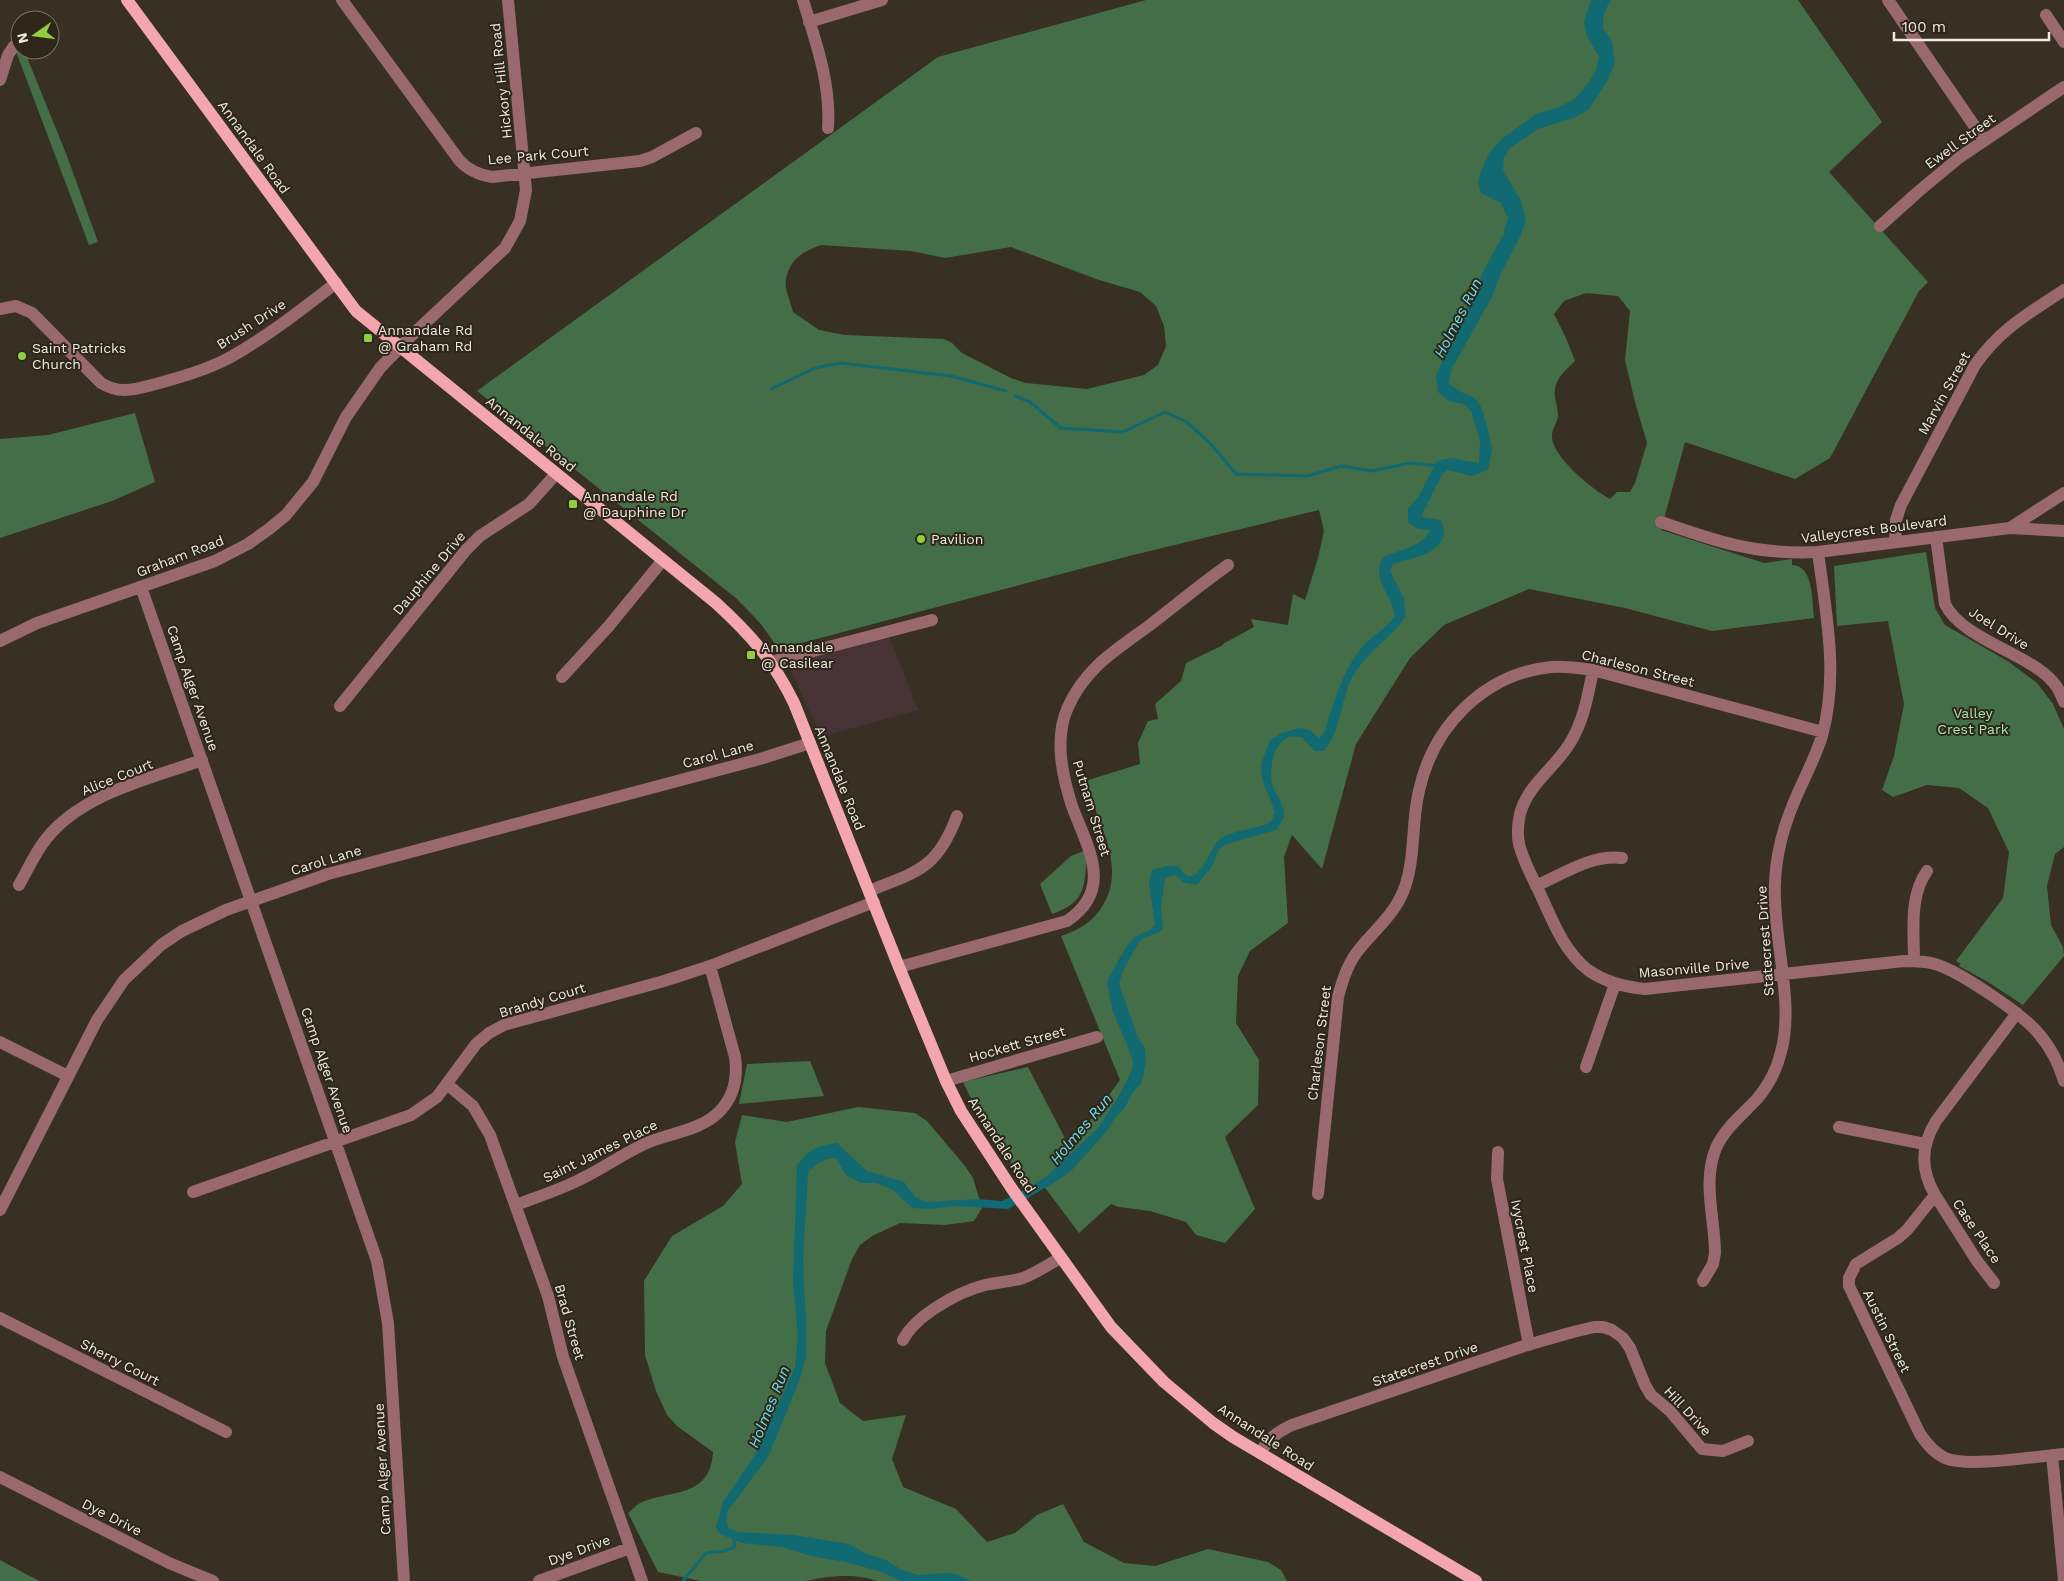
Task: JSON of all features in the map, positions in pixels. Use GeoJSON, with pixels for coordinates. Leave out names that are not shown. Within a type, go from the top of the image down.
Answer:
{"type":"FeatureCollection","features":[{"type":"Feature","properties":{"kind":"main road","name":"Annandale Road"},"geometry":{"type":"LineString","coordinates":[[126,0],[356,311],[663,560],[740,625],[771,662],[794,703],[899,967],[960,1111],[1060,1258],[1103,1316],[1164,1382],[1213,1423],[1260,1453],[1476,1581]]}},
{"type":"Feature","properties":{"kind":"street","name":"Lee Park Court"},"geometry":{"type":"LineString","coordinates":[[342,0],[462,164],[482,175],[492,177],[640,161],[652,157],[696,132]]}},
{"type":"Feature","properties":{"kind":"street","name":"Hickory Hill Road"},"geometry":{"type":"LineString","coordinates":[[399,347],[505,248],[520,221],[525,205],[526,173],[508,0]]}},
{"type":"Feature","properties":{"kind":"street"},"geometry":{"type":"LineString","coordinates":[[803,0],[824,69],[828,92],[828,128]]}},
{"type":"Feature","properties":{"kind":"street"},"geometry":{"type":"LineString","coordinates":[[810,22],[882,0]]}},
{"type":"Feature","properties":{"kind":"street"},"geometry":{"type":"LineString","coordinates":[[1888,0],[1984,140]]}},
{"type":"Feature","properties":{"kind":"street"},"geometry":{"type":"LineString","coordinates":[[2046,14],[2064,42]]}},
{"type":"Feature","properties":{"kind":"street"},"geometry":{"type":"LineString","coordinates":[[0,80],[10,53]]}},
{"type":"Feature","properties":{"kind":"street","name":"Ewell Street"},"geometry":{"type":"LineString","coordinates":[[1880,226],[1925,185],[1984,140],[2064,88]]}},
{"type":"Feature","properties":{"kind":"street","name":"Brush Drive"},"geometry":{"type":"LineString","coordinates":[[0,309],[16,306],[32,313],[101,383],[108,388],[128,391],[185,376],[227,359],[251,345],[336,283]]}},
{"type":"Feature","properties":{"kind":"street","name":"Marvin Street"},"geometry":{"type":"LineString","coordinates":[[1895,542],[1896,520],[1901,505],[1975,365],[1987,347],[2001,333],[2064,290]]}},
{"type":"Feature","properties":{"kind":"street","name":"Graham Road"},"geometry":{"type":"LineString","coordinates":[[0,641],[37,623],[227,556],[269,529],[286,515],[313,482],[346,418],[363,391],[399,347]]}},
{"type":"Feature","properties":{"kind":"street","name":"Dauphine Drive"},"geometry":{"type":"LineString","coordinates":[[340,706],[466,550],[486,532],[515,515],[529,504],[556,474]]}},
{"type":"Feature","properties":{"kind":"street"},"geometry":{"type":"LineString","coordinates":[[2010,528],[2064,493]]}},
{"type":"Feature","properties":{"kind":"street","name":"Valleycrest Boulevard"},"geometry":{"type":"LineString","coordinates":[[1661,522],[1741,547],[1793,553],[1818,552],[2010,528],[2064,532]]}},
{"type":"Feature","properties":{"kind":"street","name":"Joel Drive"},"geometry":{"type":"LineString","coordinates":[[1936,537],[1945,604],[1949,612],[1954,618],[1970,629],[2044,674],[2058,688],[2064,702]]}},
{"type":"Feature","properties":{"kind":"street","name":"Statecrest Drive"},"geometry":{"type":"LineString","coordinates":[[1703,1281],[1713,1264],[1715,1253],[1710,1196],[1712,1164],[1722,1137],[1731,1124],[1758,1097],[1776,1068],[1785,1033],[1786,1014],[1774,908],[1777,860],[1788,816],[1823,732],[1828,710],[1832,666],[1818,552]]}},
{"type":"Feature","properties":{"kind":"street"},"geometry":{"type":"LineString","coordinates":[[562,678],[608,627],[663,560]]}},
{"type":"Feature","properties":{"kind":"street","name":"Putnam Street"},"geometry":{"type":"LineString","coordinates":[[899,967],[1067,921],[1078,914],[1094,884],[1093,861],[1063,774],[1060,745],[1067,708],[1078,687],[1096,664],[1228,565]]}},
{"type":"Feature","properties":{"kind":"street","name":"Camp Alger Avenue"},"geometry":{"type":"LineString","coordinates":[[141,587],[371,1242],[384,1292],[388,1323],[404,1581]]}},
{"type":"Feature","properties":{"kind":"street"},"geometry":{"type":"LineString","coordinates":[[771,662],[932,620]]}},
{"type":"Feature","properties":{"kind":"street","name":"Charleson Street"},"geometry":{"type":"LineString","coordinates":[[1318,1194],[1338,997],[1342,983],[1357,951],[1389,916],[1404,890],[1408,875],[1418,792],[1430,755],[1453,720],[1477,696],[1493,686],[1529,671],[1551,667],[1593,670],[1823,732]]}},
{"type":"Feature","properties":{"kind":"street","name":"Masonville Drive"},"geometry":{"type":"LineString","coordinates":[[1593,670],[1579,726],[1557,761],[1531,790],[1520,814],[1519,842],[1522,855],[1561,937],[1576,958],[1599,977],[1615,984],[1645,989],[1914,961],[1935,964],[1948,969],[2017,1014],[2039,1034],[2048,1047],[2064,1081]]}},
{"type":"Feature","properties":{"kind":"street","name":"Carol Lane"},"geometry":{"type":"LineString","coordinates":[[0,1210],[109,1000],[141,962],[182,930],[202,920],[252,901],[354,867],[760,759],[810,743]]}},
{"type":"Feature","properties":{"kind":"street","name":"Alice Court"},"geometry":{"type":"LineString","coordinates":[[19,885],[35,854],[47,838],[75,811],[108,794],[202,760]]}},
{"type":"Feature","properties":{"kind":"street","name":"Brandy Court"},"geometry":{"type":"LineString","coordinates":[[193,1192],[411,1115],[437,1097],[448,1085],[466,1055],[476,1044],[489,1033],[504,1025],[710,966],[871,896],[922,868],[932,860],[942,849],[957,816]]}},
{"type":"Feature","properties":{"kind":"street"},"geometry":{"type":"LineString","coordinates":[[1536,886],[1592,860],[1622,858]]}},
{"type":"Feature","properties":{"kind":"street"},"geometry":{"type":"LineString","coordinates":[[1914,961],[1915,898],[1927,871]]}},
{"type":"Feature","properties":{"kind":"street","name":"Saint James Place"},"geometry":{"type":"LineString","coordinates":[[516,1205],[580,1180],[628,1152],[650,1142],[709,1120],[726,1104],[733,1092],[737,1069],[710,966]]}},
{"type":"Feature","properties":{"kind":"street"},"geometry":{"type":"LineString","coordinates":[[1586,1067],[1615,984]]}},
{"type":"Feature","properties":{"kind":"street"},"geometry":{"type":"LineString","coordinates":[[1935,1195],[1928,1183],[1924,1170],[1925,1144],[1936,1121],[2017,1014]]}},
{"type":"Feature","properties":{"kind":"street","name":"Hockett Street"},"geometry":{"type":"LineString","coordinates":[[946,1080],[1097,1038]]}},
{"type":"Feature","properties":{"kind":"street"},"geometry":{"type":"LineString","coordinates":[[0,1042],[68,1076]]}},
{"type":"Feature","properties":{"kind":"street","name":"Brad Street"},"geometry":{"type":"LineString","coordinates":[[448,1085],[463,1096],[482,1118],[490,1134],[548,1296],[563,1357],[642,1581]]}},
{"type":"Feature","properties":{"kind":"street"},"geometry":{"type":"LineString","coordinates":[[1839,1127],[1925,1144]]}},
{"type":"Feature","properties":{"kind":"street","name":"Ivycrest Place"},"geometry":{"type":"LineString","coordinates":[[1498,1152],[1497,1180],[1528,1345]]}},
{"type":"Feature","properties":{"kind":"street","name":"Case Place"},"geometry":{"type":"LineString","coordinates":[[1935,1195],[1977,1261],[1994,1282]]}},
{"type":"Feature","properties":{"kind":"street","name":"Austin Street"},"geometry":{"type":"LineString","coordinates":[[1935,1195],[1907,1230],[1898,1238],[1856,1264],[1849,1278],[1852,1292],[1920,1434],[1935,1452],[1948,1459],[1970,1463],[2058,1454]]}},
{"type":"Feature","properties":{"kind":"street"},"geometry":{"type":"LineString","coordinates":[[904,1340],[914,1325],[924,1316],[960,1295],[986,1285],[1022,1278],[1060,1258]]}},
{"type":"Feature","properties":{"kind":"street","name":"Sherry Court"},"geometry":{"type":"LineString","coordinates":[[0,1318],[226,1432]]}},
{"type":"Feature","properties":{"kind":"street","name":"Statecrest Drive"},"geometry":{"type":"LineString","coordinates":[[1260,1453],[1267,1441],[1292,1424],[1528,1345],[1594,1327],[1612,1330]]}},
{"type":"Feature","properties":{"kind":"street","name":"Hill Drive"},"geometry":{"type":"LineString","coordinates":[[1612,1330],[1623,1338],[1630,1348],[1651,1395],[1670,1411],[1702,1449],[1723,1451],[1748,1442]]}},
{"type":"Feature","properties":{"kind":"street"},"geometry":{"type":"LineString","coordinates":[[2058,1454],[2064,1581]]}},
{"type":"Feature","properties":{"kind":"street","name":"Dye Drive"},"geometry":{"type":"LineString","coordinates":[[0,1477],[170,1563],[213,1581]]}},
{"type":"Feature","properties":{"kind":"street","name":"Dye Drive"},"geometry":{"type":"LineString","coordinates":[[539,1581],[630,1548]]}},
{"type":"Feature","properties":{"kind":"shaded area"},"geometry":{"type":"Polygon","coordinates":[[[889,636],[918,710],[821,737],[787,662],[889,636]]]}},
{"type":"Feature","properties":{"kind":"green space"},"geometry":{"type":"Polygon","coordinates":[[[1146,0],[1798,0],[1882,122],[1829,172],[1928,282],[1919,291],[1830,458],[1795,479],[1685,442],[1661,530],[1764,563],[1792,559],[1792,565],[1804,571],[1808,578],[1812,594],[1814,618],[1712,631],[1625,608],[1529,589],[1444,625],[1410,658],[1356,744],[1322,869],[1292,835],[1284,857],[1288,923],[1250,951],[1238,976],[1236,1023],[1259,1060],[1258,1105],[1225,1137],[1255,1209],[1225,1243],[1196,1235],[1186,1222],[1150,1211],[1119,1207],[1111,1204],[1079,1233],[1043,1185],[1030,1188],[977,1110],[963,1082],[1028,1067],[1070,1148],[1120,1080],[1061,936],[1080,928],[1090,921],[1103,905],[1110,890],[1112,874],[1108,843],[1085,781],[1140,764],[1138,743],[1148,721],[1158,719],[1155,704],[1181,681],[1186,663],[1254,627],[1251,619],[1288,625],[1293,594],[1305,600],[1318,558],[1324,531],[1319,510],[1129,556],[779,649],[760,623],[737,599],[477,391],[938,57],[1146,0]],[[821,245],[803,253],[794,261],[790,267],[786,284],[793,312],[819,330],[845,335],[944,339],[952,343],[962,353],[1011,378],[1026,383],[1087,389],[1144,375],[1158,365],[1166,346],[1164,326],[1156,306],[1140,292],[1099,280],[1011,247],[945,258],[911,251],[821,245]],[[1586,293],[1564,301],[1554,314],[1575,361],[1560,377],[1556,386],[1555,397],[1558,416],[1552,432],[1552,438],[1554,446],[1575,473],[1610,499],[1617,492],[1630,492],[1635,483],[1647,443],[1625,360],[1630,311],[1618,296],[1586,293]]]}},
{"type":"Feature","properties":{"kind":"green space"},"geometry":{"type":"Polygon","coordinates":[[[19,60],[28,60],[67,156],[98,242],[89,245],[19,60]]]}},
{"type":"Feature","properties":{"kind":"green space"},"geometry":{"type":"Polygon","coordinates":[[[135,413],[155,482],[112,501],[0,538],[0,439],[48,435],[135,413]]]}},
{"type":"Feature","properties":{"kind":"green space","name":"Valley Crest Park"},"geometry":{"type":"Polygon","coordinates":[[[1926,552],[1935,608],[1945,625],[2009,662],[2037,683],[2053,704],[2064,729],[2064,847],[2055,854],[2047,886],[2051,925],[2063,947],[2064,956],[2023,1005],[1959,966],[1961,964],[1956,961],[2003,898],[2009,852],[1988,808],[1959,788],[1927,785],[1893,797],[1882,790],[1894,756],[1904,704],[1888,621],[1837,626],[1834,566],[1926,552]]]}},
{"type":"Feature","properties":{"kind":"green space"},"geometry":{"type":"Polygon","coordinates":[[[1086,850],[1082,891],[1072,904],[1052,914],[1040,884],[1071,856],[1086,850]]]}},
{"type":"Feature","properties":{"kind":"green space"},"geometry":{"type":"Polygon","coordinates":[[[810,1061],[824,1096],[739,1104],[747,1064],[810,1061]]]}},
{"type":"Feature","properties":{"kind":"green space"},"geometry":{"type":"Polygon","coordinates":[[[858,1107],[915,1113],[927,1121],[973,1178],[982,1208],[974,1221],[945,1225],[900,1223],[872,1236],[860,1245],[852,1259],[826,1331],[825,1363],[840,1403],[863,1421],[906,1415],[892,1459],[903,1487],[956,1509],[987,1542],[1015,1533],[1037,1515],[1063,1504],[1084,1542],[1124,1563],[1155,1566],[1208,1549],[1268,1562],[1281,1570],[1287,1581],[877,1581],[869,1578],[841,1576],[806,1581],[701,1581],[658,1572],[628,1513],[640,1503],[687,1490],[697,1485],[705,1478],[710,1467],[713,1452],[677,1426],[667,1415],[656,1391],[645,1355],[644,1281],[672,1236],[723,1206],[742,1184],[735,1142],[742,1115],[787,1122],[858,1107]]]}},
{"type":"Feature","properties":{"kind":"green space"},"geometry":{"type":"Polygon","coordinates":[[[0,1560],[39,1581],[0,1581],[0,1560]]]}},
{"type":"Feature","properties":{"kind":"water"},"geometry":{"type":"Polygon","coordinates":[[[1591,0],[1612,0],[1603,17],[1603,28],[1612,41],[1615,63],[1608,80],[1589,109],[1576,117],[1538,129],[1509,149],[1504,158],[1503,170],[1521,201],[1526,220],[1492,297],[1451,370],[1449,384],[1463,393],[1474,397],[1481,407],[1492,450],[1488,470],[1472,476],[1448,470],[1443,473],[1421,517],[1441,520],[1444,528],[1442,539],[1438,546],[1425,554],[1393,564],[1390,571],[1404,599],[1406,616],[1356,670],[1347,689],[1334,734],[1324,751],[1315,751],[1301,737],[1289,737],[1276,750],[1273,757],[1271,777],[1283,808],[1284,817],[1276,830],[1227,844],[1219,849],[1212,866],[1197,885],[1182,882],[1175,875],[1165,878],[1161,906],[1163,929],[1140,941],[1123,970],[1119,984],[1137,1035],[1145,1049],[1146,1064],[1141,1084],[1133,1092],[1124,1109],[1114,1119],[1107,1131],[1073,1169],[1057,1181],[1008,1209],[955,1206],[930,1209],[912,1208],[893,1190],[877,1183],[861,1183],[846,1175],[836,1158],[820,1162],[808,1173],[803,1262],[806,1356],[800,1379],[768,1457],[727,1512],[726,1522],[729,1529],[738,1532],[794,1535],[849,1544],[867,1554],[886,1560],[900,1569],[918,1575],[956,1574],[971,1581],[901,1581],[879,1571],[845,1562],[811,1556],[782,1547],[742,1543],[720,1534],[716,1527],[723,1502],[755,1455],[795,1367],[798,1336],[793,1282],[797,1165],[814,1149],[837,1143],[867,1171],[904,1182],[915,1197],[927,1202],[978,1199],[1002,1201],[1047,1176],[1098,1128],[1120,1094],[1132,1070],[1133,1060],[1112,1009],[1107,981],[1128,944],[1138,935],[1150,930],[1155,925],[1149,884],[1152,870],[1168,866],[1178,866],[1186,875],[1196,874],[1221,838],[1232,833],[1267,824],[1272,820],[1275,812],[1262,779],[1261,764],[1270,740],[1282,733],[1299,728],[1309,730],[1319,738],[1324,733],[1339,689],[1354,658],[1361,648],[1395,616],[1392,604],[1379,575],[1380,564],[1384,557],[1421,541],[1430,530],[1418,529],[1408,522],[1408,509],[1419,496],[1437,461],[1450,458],[1479,463],[1480,441],[1471,411],[1464,404],[1449,401],[1438,392],[1436,376],[1450,337],[1475,293],[1483,272],[1503,235],[1508,218],[1501,203],[1481,193],[1478,181],[1489,153],[1503,138],[1536,114],[1556,108],[1575,99],[1589,82],[1597,68],[1599,56],[1587,37],[1584,21],[1591,0]]]}},
{"type":"Feature","properties":{"kind":"waterway"},"geometry":{"type":"LineString","coordinates":[[771,389],[815,368],[841,363],[951,376],[1006,391]]}},
{"type":"Feature","properties":{"kind":"waterway"},"geometry":{"type":"LineString","coordinates":[[1015,396],[1030,402],[1061,428],[1123,432],[1165,412],[1185,421],[1209,442],[1236,474],[1308,476],[1341,466],[1372,471],[1410,463],[1439,466]]}},
{"type":"Feature","properties":{"kind":"waterway"},"geometry":{"type":"LineString","coordinates":[[683,1581],[706,1553],[724,1551],[735,1547],[734,1540]]}},
{"type":"Feature","properties":{"kind":"place","name":"Annandale Rd @ Graham Rd"},"geometry":{"type":"Point","coordinates":[368,338]}},
{"type":"Feature","properties":{"kind":"place","name":"Saint Patricks Church"},"geometry":{"type":"Point","coordinates":[22,356]}},
{"type":"Feature","properties":{"kind":"place","name":"Annandale Rd @ Dauphine Dr"},"geometry":{"type":"Point","coordinates":[573,504]}},
{"type":"Feature","properties":{"kind":"place","name":"Pavilion"},"geometry":{"type":"Point","coordinates":[921,539]}},
{"type":"Feature","properties":{"kind":"place","name":"Annandale @ Casilear"},"geometry":{"type":"Point","coordinates":[751,655]}},
{"type":"Feature","properties":{"kind":"water label","name":"Holmes Run"},"geometry":{"type":"Point","coordinates":[1458,318]}},
{"type":"Feature","properties":{"kind":"water label","name":"Holmes Run"},"geometry":{"type":"Point","coordinates":[1081,1129]}},
{"type":"Feature","properties":{"kind":"water label","name":"Holmes Run"},"geometry":{"type":"Point","coordinates":[769,1407]}}]}
